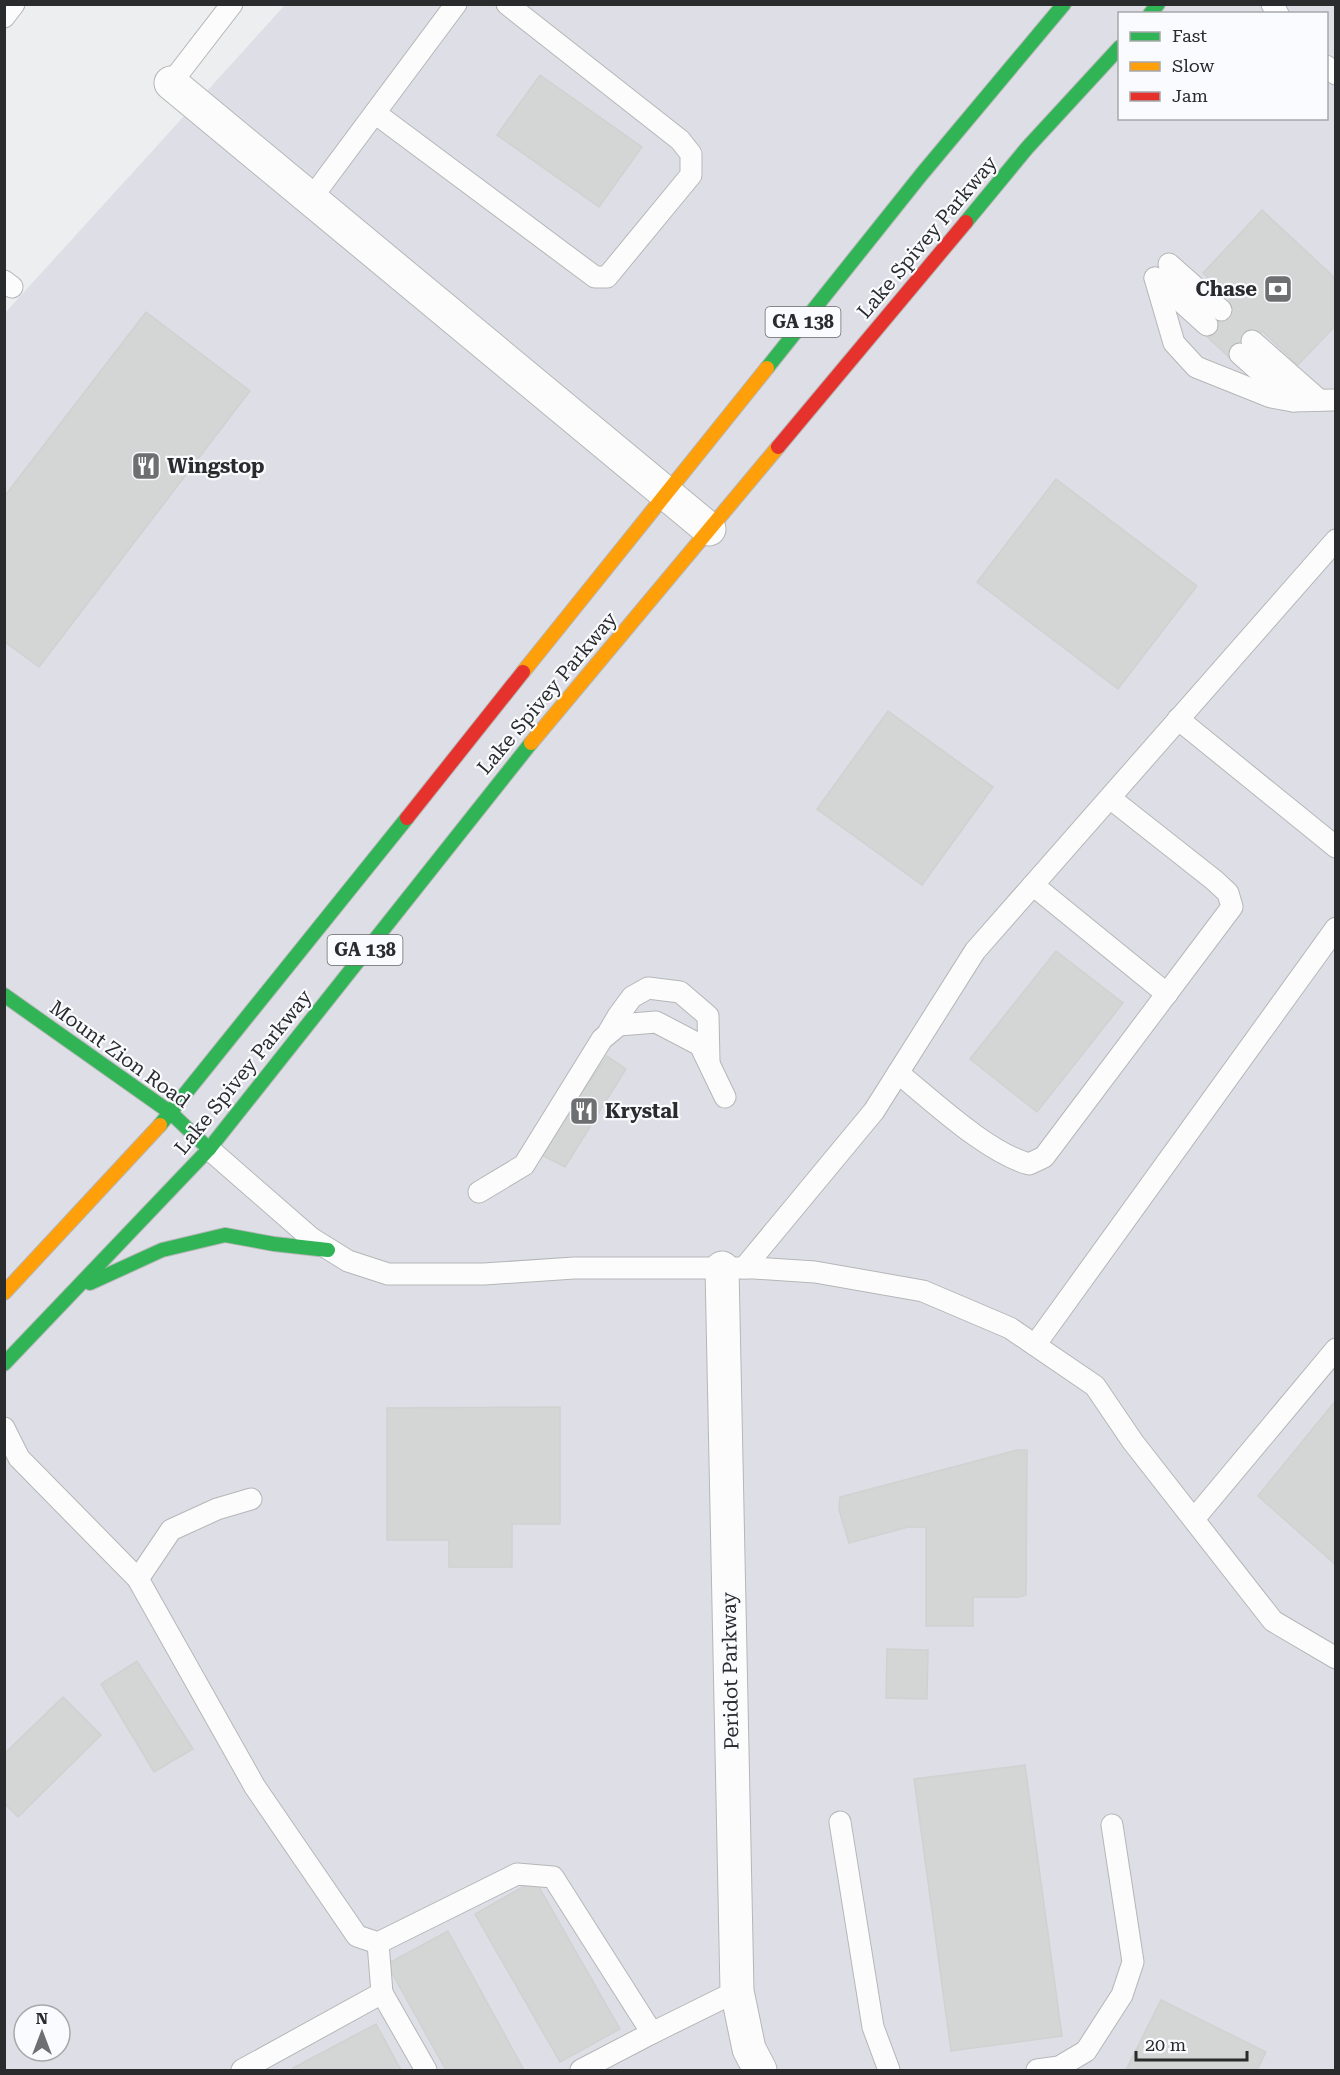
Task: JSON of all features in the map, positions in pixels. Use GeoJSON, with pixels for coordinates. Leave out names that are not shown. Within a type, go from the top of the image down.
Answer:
{"type":"FeatureCollection","features":[{"type":"Feature","properties":{"kind":"main road","name":"Lake Spivey Parkway"},"geometry":{"type":"LineString","coordinates":[[4,1293],[171,1113],[921,175],[1064,4]]}},
{"type":"Feature","properties":{"kind":"main road","name":"Lake Spivey Parkway"},"geometry":{"type":"LineString","coordinates":[[4,1364],[209,1149],[498,782],[1027,148],[1118,48]]}},
{"type":"Feature","properties":{"kind":"main road","name":"Mount Zion Road"},"geometry":{"type":"LineString","coordinates":[[4,994],[171,1113],[209,1149]]}},
{"type":"Feature","properties":{"kind":"main road"},"geometry":{"type":"LineString","coordinates":[[75,1290],[162,1250],[225,1235],[274,1244],[328,1250]]}},
{"type":"Feature","properties":{"kind":"street"},"geometry":{"type":"LineString","coordinates":[[171,83],[665,495],[709,529]]}},
{"type":"Feature","properties":{"kind":"street","name":"Peridot Parkway"},"geometry":{"type":"LineString","coordinates":[[733,1268],[737,1991],[748,2049],[760,2070]]}},
{"type":"Feature","properties":{"kind":"lane"},"geometry":{"type":"LineString","coordinates":[[4,17],[14,4]]}},
{"type":"Feature","properties":{"kind":"lane"},"geometry":{"type":"LineString","coordinates":[[171,83],[232,4]]}},
{"type":"Feature","properties":{"kind":"lane"},"geometry":{"type":"LineString","coordinates":[[310,200],[456,4]]}},
{"type":"Feature","properties":{"kind":"lane"},"geometry":{"type":"LineString","coordinates":[[375,112],[595,277],[607,277],[691,175],[691,154],[680,140],[507,4]]}},
{"type":"Feature","properties":{"kind":"lane"},"geometry":{"type":"LineString","coordinates":[[1214,318],[1162,271],[1174,343],[1196,367],[1271,398],[1293,401],[1326,400],[1246,348],[1293,401]]}},
{"type":"Feature","properties":{"kind":"lane"},"geometry":{"type":"LineString","coordinates":[[733,1268],[874,1111],[975,951],[1335,540]]}},
{"type":"Feature","properties":{"kind":"lane"},"geometry":{"type":"LineString","coordinates":[[1179,719],[1335,847]]}},
{"type":"Feature","properties":{"kind":"lane"},"geometry":{"type":"LineString","coordinates":[[898,1073],[983,1141],[1016,1160],[1029,1164],[1044,1157],[1232,907],[1228,893],[1214,880],[1110,798]]}},
{"type":"Feature","properties":{"kind":"lane"},"geometry":{"type":"LineString","coordinates":[[1033,885],[1167,994]]}},
{"type":"Feature","properties":{"kind":"lane"},"geometry":{"type":"LineString","coordinates":[[1035,1345],[1335,927]]}},
{"type":"Feature","properties":{"kind":"lane"},"geometry":{"type":"LineString","coordinates":[[608,1034],[632,997],[648,988],[680,992],[708,1016],[710,1065]]}},
{"type":"Feature","properties":{"kind":"lane"},"geometry":{"type":"LineString","coordinates":[[479,1192],[524,1165],[602,1039],[619,1025],[656,1023],[700,1045],[725,1097]]}},
{"type":"Feature","properties":{"kind":"lane"},"geometry":{"type":"LineString","coordinates":[[209,1149],[311,1238],[328,1250],[348,1262],[388,1274],[484,1274],[574,1268],[733,1268],[815,1272],[923,1292],[1010,1328],[1095,1386],[1133,1442],[1273,1621],[1335,1658]]}},
{"type":"Feature","properties":{"kind":"lane"},"geometry":{"type":"LineString","coordinates":[[1194,1519],[1335,1349]]}},
{"type":"Feature","properties":{"kind":"lane"},"geometry":{"type":"LineString","coordinates":[[4,1428],[20,1458],[138,1580],[255,1787],[357,1935],[378,1944],[517,1874],[553,1877],[652,2033]]}},
{"type":"Feature","properties":{"kind":"lane"},"geometry":{"type":"LineString","coordinates":[[138,1580],[171,1530],[217,1509],[251,1499]]}},
{"type":"Feature","properties":{"kind":"lane"},"geometry":{"type":"LineString","coordinates":[[840,1822],[873,2027],[889,2070]]}},
{"type":"Feature","properties":{"kind":"lane"},"geometry":{"type":"LineString","coordinates":[[1037,2070],[1059,2067],[1086,2051],[1122,1995],[1133,1962],[1112,1825]]}},
{"type":"Feature","properties":{"kind":"lane"},"geometry":{"type":"LineString","coordinates":[[378,1944],[382,1993],[426,2070]]}},
{"type":"Feature","properties":{"kind":"lane"},"geometry":{"type":"LineString","coordinates":[[581,2070],[737,1991]]}},
{"type":"Feature","properties":{"kind":"lane"},"geometry":{"type":"LineString","coordinates":[[242,2070],[270,2064],[382,1993]]}},
{"type":"Feature","properties":{"kind":"shaded area"},"geometry":{"type":"Polygon","coordinates":[[[285,5],[1335,5],[1335,2070],[5,2070],[4,314],[285,5]]]}},
{"type":"Feature","properties":{"kind":"building"},"geometry":{"type":"Polygon","coordinates":[[[540,75],[642,147],[599,207],[497,135],[540,75]]]}},
{"type":"Feature","properties":{"kind":"building","name":"Chase"},"geometry":{"type":"Polygon","coordinates":[[[1262,210],[1336,279],[1336,325],[1298,365],[1262,331],[1233,361],[1201,331],[1231,299],[1203,273],[1262,210]]]}},
{"type":"Feature","properties":{"kind":"building"},"geometry":{"type":"Polygon","coordinates":[[[146,312],[250,391],[39,667],[4,641],[4,497],[146,312]]]}},
{"type":"Feature","properties":{"kind":"building"},"geometry":{"type":"Polygon","coordinates":[[[1056,479],[1197,586],[1118,689],[977,582],[1056,479]]]}},
{"type":"Feature","properties":{"kind":"building"},"geometry":{"type":"Polygon","coordinates":[[[888,711],[993,787],[922,885],[817,809],[888,711]]]}},
{"type":"Feature","properties":{"kind":"building"},"geometry":{"type":"Polygon","coordinates":[[[1056,951],[1123,1003],[1037,1112],[970,1059],[1056,951]]]}},
{"type":"Feature","properties":{"kind":"building","name":"Krystal"},"geometry":{"type":"Polygon","coordinates":[[[607,1056],[626,1069],[565,1167],[540,1154],[607,1056]]]}},
{"type":"Feature","properties":{"kind":"building"},"geometry":{"type":"Polygon","coordinates":[[[1336,1400],[1336,1565],[1258,1496],[1336,1400]]]}},
{"type":"Feature","properties":{"kind":"building"},"geometry":{"type":"Polygon","coordinates":[[[560,1407],[560,1524],[512,1524],[512,1567],[449,1567],[449,1540],[387,1540],[387,1408],[560,1407]]]}},
{"type":"Feature","properties":{"kind":"building"},"geometry":{"type":"Polygon","coordinates":[[[1017,1450],[1027,1450],[1026,1595],[973,1597],[973,1626],[926,1626],[926,1527],[908,1527],[849,1543],[839,1510],[840,1497],[1017,1450]]]}},
{"type":"Feature","properties":{"kind":"building"},"geometry":{"type":"Polygon","coordinates":[[[887,1649],[928,1650],[927,1699],[886,1698],[887,1649]]]}},
{"type":"Feature","properties":{"kind":"building"},"geometry":{"type":"Polygon","coordinates":[[[137,1661],[193,1749],[154,1772],[101,1684],[137,1661]]]}},
{"type":"Feature","properties":{"kind":"building"},"geometry":{"type":"Polygon","coordinates":[[[63,1697],[101,1735],[18,1817],[4,1803],[4,1754],[63,1697]]]}},
{"type":"Feature","properties":{"kind":"building"},"geometry":{"type":"Polygon","coordinates":[[[1025,1765],[1062,2036],[951,2051],[914,1779],[1025,1765]]]}},
{"type":"Feature","properties":{"kind":"building"},"geometry":{"type":"Polygon","coordinates":[[[535,1880],[620,2029],[560,2062],[475,1914],[535,1880]]]}},
{"type":"Feature","properties":{"kind":"building"},"geometry":{"type":"Polygon","coordinates":[[[448,1931],[524,2070],[446,2070],[387,1964],[448,1931]]]}},
{"type":"Feature","properties":{"kind":"building"},"geometry":{"type":"Polygon","coordinates":[[[1161,2000],[1266,2052],[1257,2070],[1126,2070],[1161,2000]]]}},
{"type":"Feature","properties":{"kind":"building"},"geometry":{"type":"Polygon","coordinates":[[[376,2024],[401,2070],[295,2070],[293,2068],[376,2024]]]}},
{"type":"Feature","properties":{"kind":"traffic: fast"},"geometry":{"type":"LineString","coordinates":[[767,368],[921,175],[1064,4]]}},
{"type":"Feature","properties":{"kind":"traffic: fast"},"geometry":{"type":"LineString","coordinates":[[1152,12],[1158,4]]}},
{"type":"Feature","properties":{"kind":"traffic: fast"},"geometry":{"type":"LineString","coordinates":[[966,222],[1027,148],[1118,49]]}},
{"type":"Feature","properties":{"kind":"traffic: fast"},"geometry":{"type":"LineString","coordinates":[[4,1364],[209,1149],[531,743]]}},
{"type":"Feature","properties":{"kind":"traffic: fast"},"geometry":{"type":"LineString","coordinates":[[160,1125],[407,818]]}},
{"type":"Feature","properties":{"kind":"traffic: fast"},"geometry":{"type":"LineString","coordinates":[[4,995],[171,1113],[209,1149]]}},
{"type":"Feature","properties":{"kind":"traffic: fast"},"geometry":{"type":"LineString","coordinates":[[90,1283],[162,1250],[225,1235],[274,1244],[328,1250]]}},
{"type":"Feature","properties":{"kind":"traffic: slow"},"geometry":{"type":"LineString","coordinates":[[523,672],[767,368]]}},
{"type":"Feature","properties":{"kind":"traffic: slow"},"geometry":{"type":"LineString","coordinates":[[531,743],[778,447]]}},
{"type":"Feature","properties":{"kind":"traffic: slow"},"geometry":{"type":"LineString","coordinates":[[4,1293],[160,1125]]}},
{"type":"Feature","properties":{"kind":"traffic: jam"},"geometry":{"type":"LineString","coordinates":[[778,447],[966,222]]}},
{"type":"Feature","properties":{"kind":"traffic: jam"},"geometry":{"type":"LineString","coordinates":[[407,818],[523,672]]}},
{"type":"Feature","properties":{"kind":"place","name":"Chase"},"geometry":{"type":"Point","coordinates":[1278,289]}},
{"type":"Feature","properties":{"kind":"place","name":"Wingstop"},"geometry":{"type":"Point","coordinates":[146,466]}},
{"type":"Feature","properties":{"kind":"place","name":"Krystal"},"geometry":{"type":"Point","coordinates":[584,1111]}}]}
